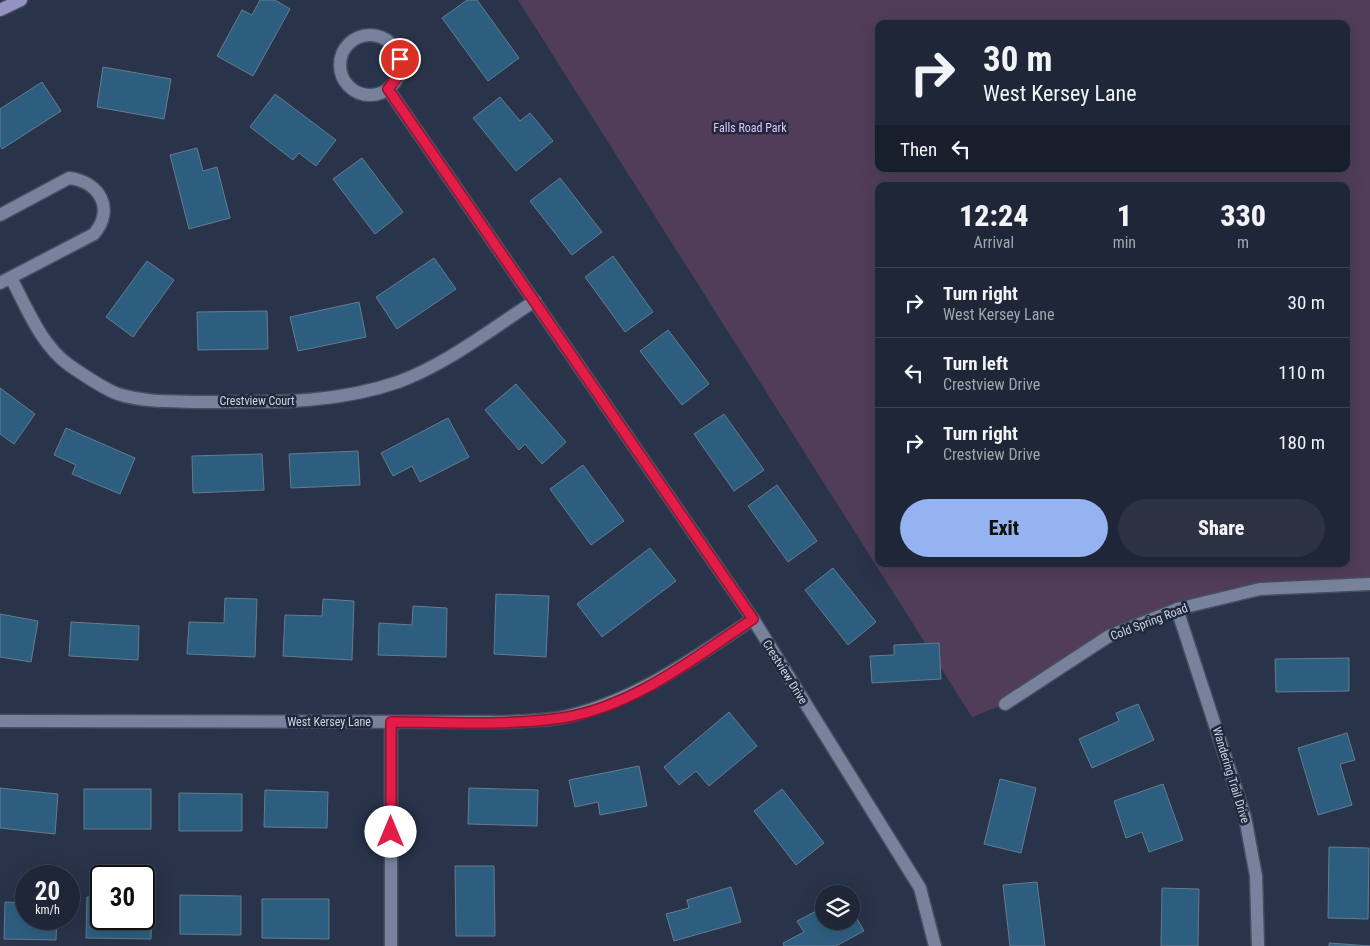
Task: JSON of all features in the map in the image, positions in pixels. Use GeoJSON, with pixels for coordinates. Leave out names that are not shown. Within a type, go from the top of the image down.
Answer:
{"type":"FeatureCollection","features":[{"type":"Feature","properties":{"kind":"main road"},"geometry":{"type":"LineString","coordinates":[[0,10],[21,0]]}},
{"type":"Feature","properties":{"kind":"street"},"geometry":{"type":"LineString","coordinates":[[377,36],[392,44],[400,59],[400,67],[394,84],[388,89],[372,95],[364,94],[349,86],[344,79],[340,63],[342,54],[353,41],[360,37],[377,36]]}},
{"type":"Feature","properties":{"kind":"street","name":"Crestview Drive"},"geometry":{"type":"LineString","coordinates":[[388,89],[753,619],[920,888],[935,946]]}},
{"type":"Feature","properties":{"kind":"street","name":"Crestview Court"},"geometry":{"type":"LineString","coordinates":[[0,215],[69,178],[80,180],[96,190],[104,210],[100,227],[94,234],[5,281],[43,338],[68,364],[117,394],[155,401],[286,403],[327,399],[368,391],[400,381],[430,367],[534,301]]}},
{"type":"Feature","properties":{"kind":"street","name":"Cold Spring Road"},"geometry":{"type":"LineString","coordinates":[[1005,704],[1109,636],[1177,608],[1260,589],[1370,584]]}},
{"type":"Feature","properties":{"kind":"street","name":"Wandering Trail Drive"},"geometry":{"type":"LineString","coordinates":[[1177,608],[1245,816],[1256,876],[1258,946]]}},
{"type":"Feature","properties":{"kind":"street","name":"West Kersey Lane"},"geometry":{"type":"LineString","coordinates":[[0,721],[503,722],[563,718],[604,706],[667,676],[753,619]]}},
{"type":"Feature","properties":{"kind":"street"},"geometry":{"type":"LineString","coordinates":[[391,722],[391,946]]}},
{"type":"Feature","properties":{"kind":"green space","name":"Falls Road Park"},"geometry":{"type":"Polygon","coordinates":[[[518,0],[1370,0],[1370,584],[1260,589],[1109,636],[1005,704],[972,717],[877,567],[1350,567],[1350,182],[875,182],[875,564],[518,0]]]}},
{"type":"Feature","properties":{"kind":"building"},"geometry":{"type":"Polygon","coordinates":[[[260,0],[275,0],[290,9],[253,76],[217,56],[242,10],[252,15],[260,0]]]}},
{"type":"Feature","properties":{"kind":"building"},"geometry":{"type":"Polygon","coordinates":[[[467,0],[477,0],[519,58],[488,81],[442,18],[467,0]]]}},
{"type":"Feature","properties":{"kind":"building"},"geometry":{"type":"Polygon","coordinates":[[[103,67],[171,79],[164,119],[97,107],[103,67]]]}},
{"type":"Feature","properties":{"kind":"building"},"geometry":{"type":"Polygon","coordinates":[[[42,82],[61,111],[2,149],[0,146],[0,109],[42,82]]]}},
{"type":"Feature","properties":{"kind":"building"},"geometry":{"type":"Polygon","coordinates":[[[275,94],[336,140],[316,166],[299,153],[293,160],[250,127],[275,94]]]}},
{"type":"Feature","properties":{"kind":"building"},"geometry":{"type":"Polygon","coordinates":[[[500,97],[520,121],[530,113],[553,141],[516,171],[473,118],[500,97]]]}},
{"type":"Feature","properties":{"kind":"building"},"geometry":{"type":"Polygon","coordinates":[[[197,148],[203,171],[217,167],[230,218],[189,229],[170,155],[197,148]]]}},
{"type":"Feature","properties":{"kind":"building"},"geometry":{"type":"Polygon","coordinates":[[[362,158],[403,212],[375,234],[333,179],[362,158]]]}},
{"type":"Feature","properties":{"kind":"building"},"geometry":{"type":"Polygon","coordinates":[[[560,178],[602,232],[572,255],[530,201],[560,178]]]}},
{"type":"Feature","properties":{"kind":"building"},"geometry":{"type":"Polygon","coordinates":[[[613,256],[653,312],[625,332],[585,277],[613,256]]]}},
{"type":"Feature","properties":{"kind":"building"},"geometry":{"type":"Polygon","coordinates":[[[434,258],[456,289],[397,329],[376,297],[434,258]]]}},
{"type":"Feature","properties":{"kind":"building"},"geometry":{"type":"Polygon","coordinates":[[[147,261],[174,280],[133,337],[106,317],[147,261]]]}},
{"type":"Feature","properties":{"kind":"building"},"geometry":{"type":"Polygon","coordinates":[[[359,302],[366,337],[298,351],[290,317],[359,302]]]}},
{"type":"Feature","properties":{"kind":"building"},"geometry":{"type":"Polygon","coordinates":[[[267,311],[268,349],[198,350],[197,312],[267,311]]]}},
{"type":"Feature","properties":{"kind":"building"},"geometry":{"type":"Polygon","coordinates":[[[668,330],[709,384],[682,405],[640,351],[668,330]]]}},
{"type":"Feature","properties":{"kind":"building"},"geometry":{"type":"Polygon","coordinates":[[[516,384],[566,442],[542,464],[525,444],[519,450],[485,410],[516,384]]]}},
{"type":"Feature","properties":{"kind":"building"},"geometry":{"type":"Polygon","coordinates":[[[0,388],[35,414],[14,444],[0,434],[0,388]]]}},
{"type":"Feature","properties":{"kind":"building"},"geometry":{"type":"Polygon","coordinates":[[[724,414],[764,470],[734,491],[694,434],[724,414]]]}},
{"type":"Feature","properties":{"kind":"building"},"geometry":{"type":"Polygon","coordinates":[[[448,418],[469,457],[420,482],[412,466],[393,476],[381,453],[448,418]]]}},
{"type":"Feature","properties":{"kind":"building"},"geometry":{"type":"Polygon","coordinates":[[[66,428],[135,458],[120,494],[72,474],[76,465],[54,455],[66,428]]]}},
{"type":"Feature","properties":{"kind":"building"},"geometry":{"type":"Polygon","coordinates":[[[358,451],[360,485],[291,488],[289,454],[358,451]]]}},
{"type":"Feature","properties":{"kind":"building"},"geometry":{"type":"Polygon","coordinates":[[[262,454],[264,490],[193,493],[192,456],[262,454]]]}},
{"type":"Feature","properties":{"kind":"building"},"geometry":{"type":"Polygon","coordinates":[[[583,465],[624,521],[591,545],[550,489],[583,465]]]}},
{"type":"Feature","properties":{"kind":"building"},"geometry":{"type":"Polygon","coordinates":[[[777,485],[817,541],[788,562],[748,506],[777,485]]]}},
{"type":"Feature","properties":{"kind":"building"},"geometry":{"type":"Polygon","coordinates":[[[650,548],[676,581],[602,637],[577,604],[650,548]]]}},
{"type":"Feature","properties":{"kind":"building"},"geometry":{"type":"Polygon","coordinates":[[[833,568],[876,622],[848,645],[805,590],[833,568]]]}},
{"type":"Feature","properties":{"kind":"building"},"geometry":{"type":"Polygon","coordinates":[[[496,594],[549,596],[546,657],[494,654],[496,594]]]}},
{"type":"Feature","properties":{"kind":"building"},"geometry":{"type":"Polygon","coordinates":[[[225,598],[257,599],[255,657],[187,654],[189,622],[224,623],[225,598]]]}},
{"type":"Feature","properties":{"kind":"building"},"geometry":{"type":"Polygon","coordinates":[[[323,599],[354,601],[352,660],[283,656],[285,615],[322,616],[323,599]]]}},
{"type":"Feature","properties":{"kind":"building"},"geometry":{"type":"Polygon","coordinates":[[[413,606],[447,608],[446,657],[378,655],[379,623],[412,625],[413,606]]]}},
{"type":"Feature","properties":{"kind":"building"},"geometry":{"type":"Polygon","coordinates":[[[0,614],[38,621],[31,662],[0,657],[0,614]]]}},
{"type":"Feature","properties":{"kind":"building"},"geometry":{"type":"Polygon","coordinates":[[[71,622],[139,626],[138,660],[69,656],[71,622]]]}},
{"type":"Feature","properties":{"kind":"building"},"geometry":{"type":"Polygon","coordinates":[[[939,643],[941,679],[872,683],[870,656],[894,655],[894,645],[939,643]]]}},
{"type":"Feature","properties":{"kind":"building"},"geometry":{"type":"Polygon","coordinates":[[[1349,658],[1349,691],[1276,692],[1275,659],[1349,658]]]}},
{"type":"Feature","properties":{"kind":"building"},"geometry":{"type":"Polygon","coordinates":[[[1138,704],[1154,740],[1092,768],[1079,739],[1119,721],[1116,713],[1138,704]]]}},
{"type":"Feature","properties":{"kind":"building"},"geometry":{"type":"Polygon","coordinates":[[[729,712],[757,746],[709,786],[696,771],[679,785],[664,767],[729,712]]]}},
{"type":"Feature","properties":{"kind":"building"},"geometry":{"type":"Polygon","coordinates":[[[1347,733],[1355,760],[1340,764],[1352,805],[1318,815],[1298,748],[1347,733]]]}},
{"type":"Feature","properties":{"kind":"building"},"geometry":{"type":"Polygon","coordinates":[[[639,766],[647,806],[600,815],[598,802],[575,807],[569,780],[639,766]]]}},
{"type":"Feature","properties":{"kind":"building"},"geometry":{"type":"Polygon","coordinates":[[[1000,779],[1036,788],[1021,853],[984,844],[1000,779]]]}},
{"type":"Feature","properties":{"kind":"building"},"geometry":{"type":"Polygon","coordinates":[[[1163,784],[1183,840],[1149,852],[1142,832],[1126,838],[1114,801],[1163,784]]]}},
{"type":"Feature","properties":{"kind":"building"},"geometry":{"type":"Polygon","coordinates":[[[0,788],[58,794],[55,834],[0,828],[0,788]]]}},
{"type":"Feature","properties":{"kind":"building"},"geometry":{"type":"Polygon","coordinates":[[[469,788],[538,790],[537,826],[468,824],[469,788]]]}},
{"type":"Feature","properties":{"kind":"building"},"geometry":{"type":"Polygon","coordinates":[[[84,789],[151,789],[151,829],[84,829],[84,789]]]}},
{"type":"Feature","properties":{"kind":"building"},"geometry":{"type":"Polygon","coordinates":[[[782,789],[824,843],[796,865],[754,811],[782,789]]]}},
{"type":"Feature","properties":{"kind":"building"},"geometry":{"type":"Polygon","coordinates":[[[265,790],[328,792],[327,828],[264,827],[265,790]]]}},
{"type":"Feature","properties":{"kind":"building"},"geometry":{"type":"Polygon","coordinates":[[[179,793],[242,794],[242,831],[179,831],[179,793]]]}},
{"type":"Feature","properties":{"kind":"building"},"geometry":{"type":"Polygon","coordinates":[[[1329,847],[1369,848],[1368,919],[1328,918],[1329,847]]]}},
{"type":"Feature","properties":{"kind":"building"},"geometry":{"type":"Polygon","coordinates":[[[455,866],[494,866],[495,936],[456,936],[455,866]]]}},
{"type":"Feature","properties":{"kind":"building"},"geometry":{"type":"Polygon","coordinates":[[[1037,882],[1045,946],[1010,946],[1003,885],[1037,882]]]}},
{"type":"Feature","properties":{"kind":"building"},"geometry":{"type":"Polygon","coordinates":[[[731,887],[741,922],[674,941],[666,914],[689,908],[687,900],[731,887]]]}},
{"type":"Feature","properties":{"kind":"building"},"geometry":{"type":"Polygon","coordinates":[[[1162,888],[1199,889],[1198,946],[1161,946],[1162,888]]]}},
{"type":"Feature","properties":{"kind":"building"},"geometry":{"type":"Polygon","coordinates":[[[180,895],[241,896],[241,935],[180,934],[180,895]]]}},
{"type":"Feature","properties":{"kind":"building"},"geometry":{"type":"Polygon","coordinates":[[[87,897],[90,897],[90,930],[151,930],[151,939],[86,938],[87,897]]]}},
{"type":"Feature","properties":{"kind":"building"},"geometry":{"type":"Polygon","coordinates":[[[262,899],[329,899],[329,939],[262,938],[262,899]]]}},
{"type":"Feature","properties":{"kind":"building"},"geometry":{"type":"Polygon","coordinates":[[[5,902],[15,902],[15,930],[56,930],[56,940],[4,939],[5,902]]]}},
{"type":"Feature","properties":{"kind":"building"},"geometry":{"type":"Polygon","coordinates":[[[815,912],[815,930],[860,930],[860,924],[864,931],[836,946],[784,946],[783,943],[804,932],[797,921],[815,912]]]}},
{"type":"Feature","properties":{"kind":"building"},"geometry":{"type":"Polygon","coordinates":[[[1329,943],[1370,946],[1329,946],[1329,943]]]}},
{"type":"Feature","properties":{"kind":"route"},"geometry":{"type":"LineString","coordinates":[[391,832],[391,722],[503,722],[563,718],[604,706],[667,676],[753,619],[388,89],[394,84],[398,76],[400,59]]}}]}
